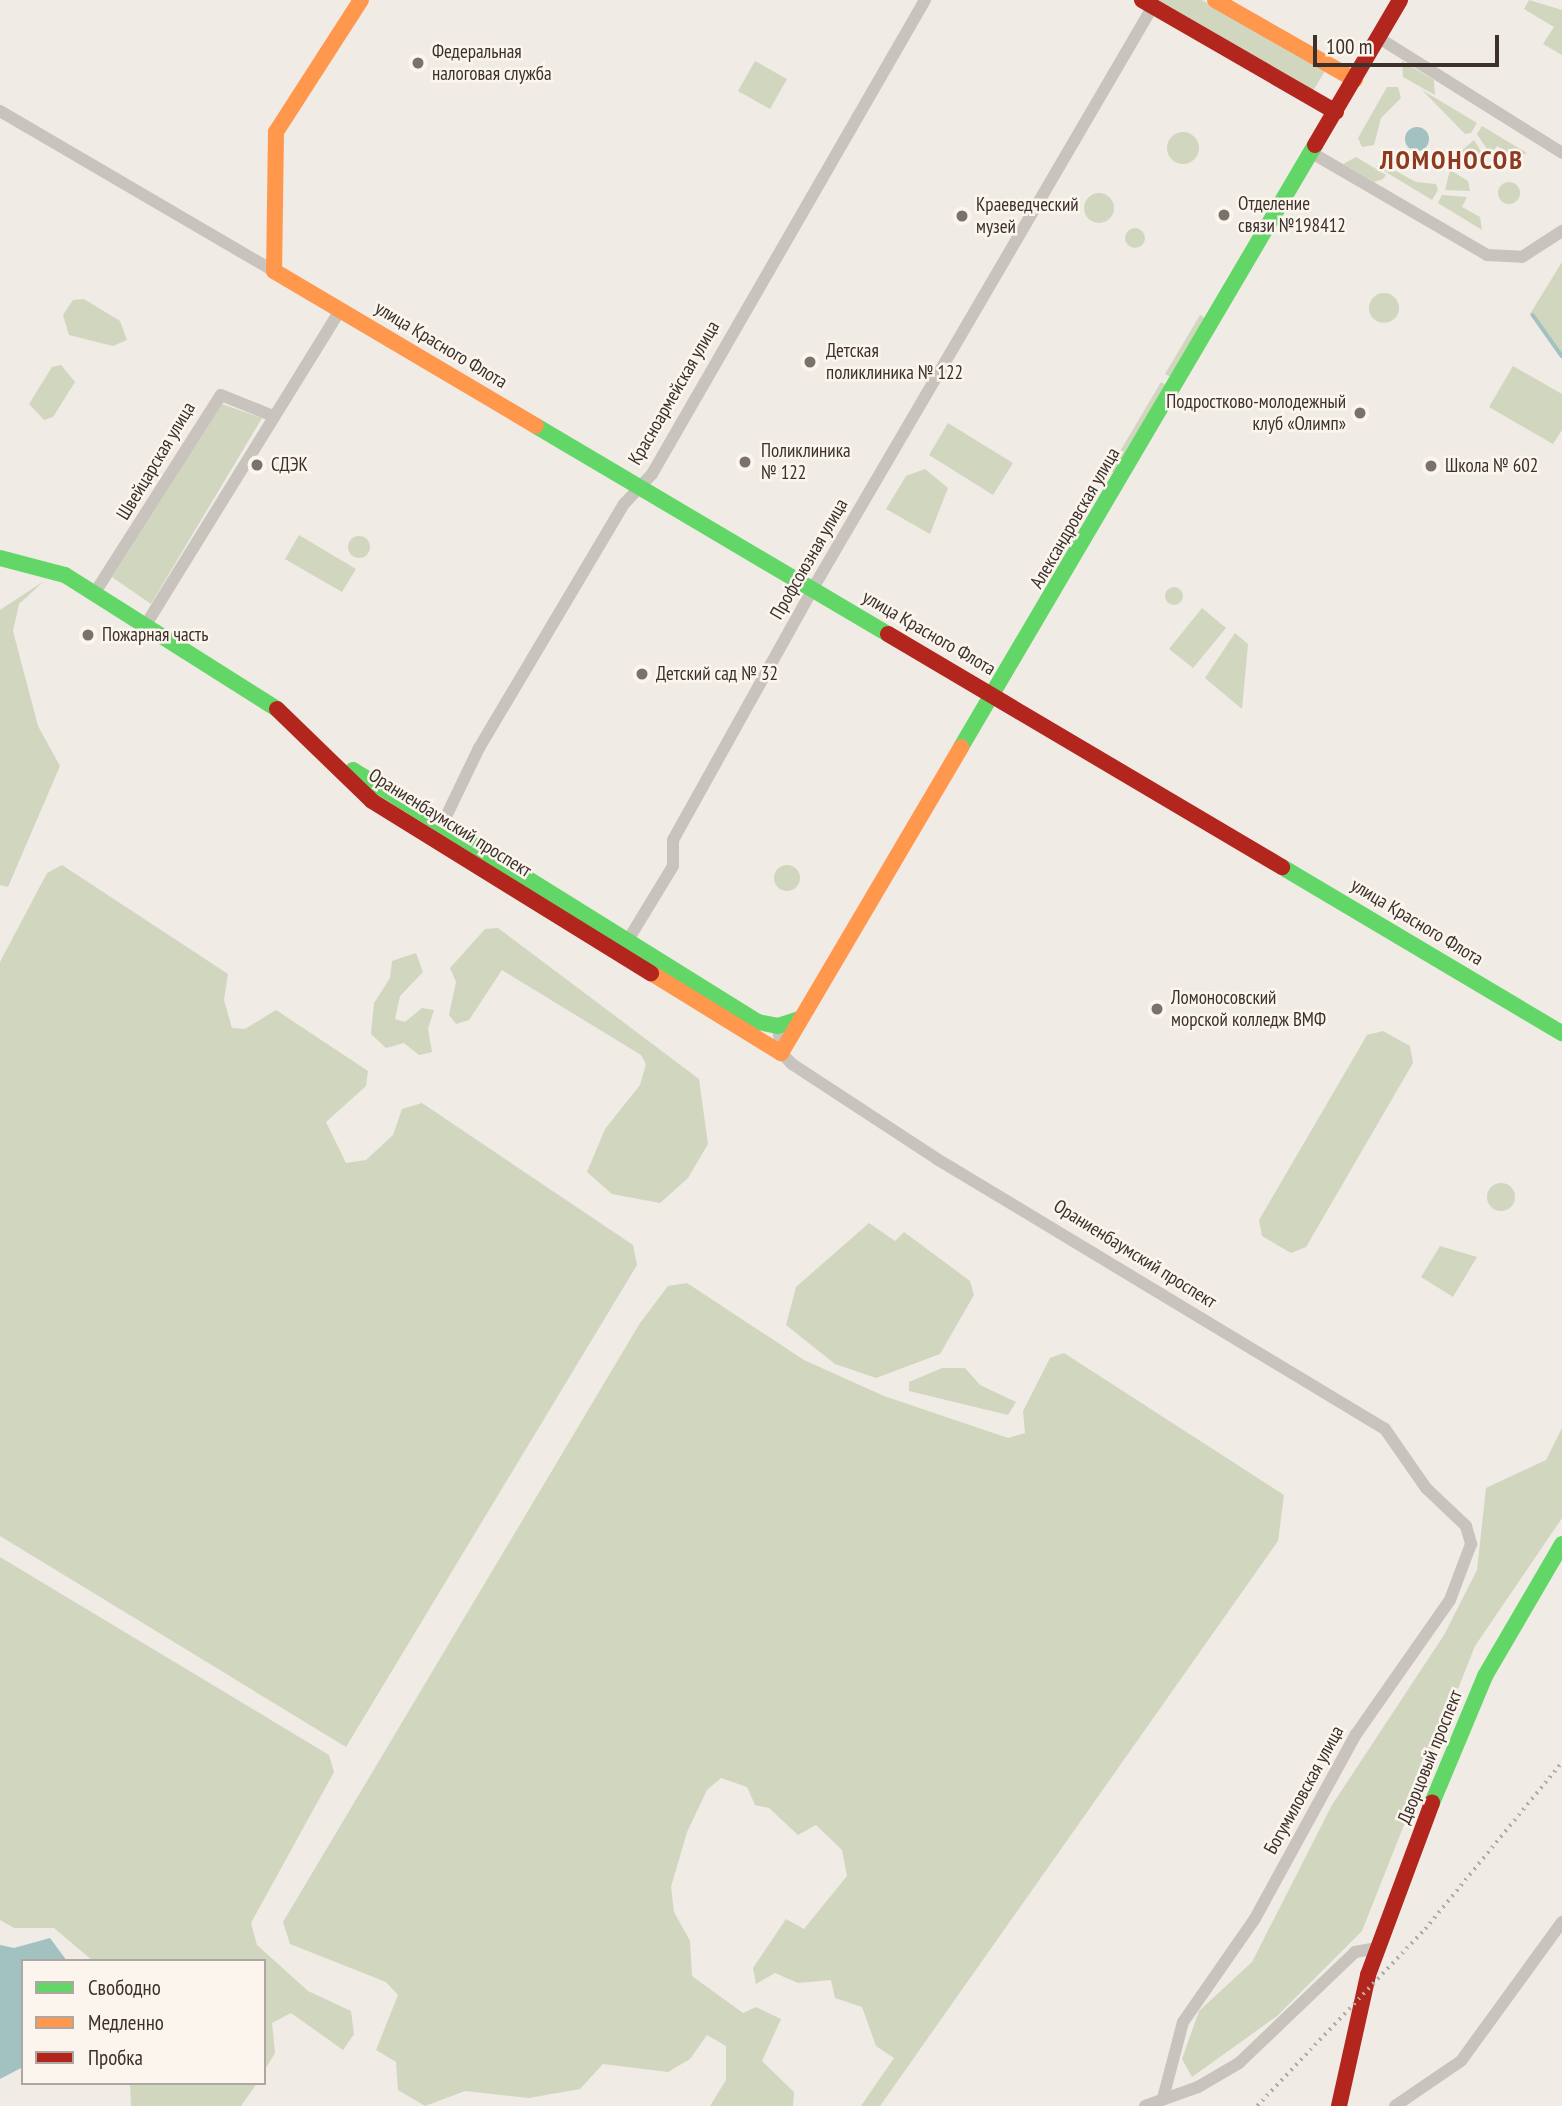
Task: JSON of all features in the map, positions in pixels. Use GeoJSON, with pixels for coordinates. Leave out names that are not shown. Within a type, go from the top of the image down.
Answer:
{"type":"FeatureCollection","features":[{"type":"Feature","properties":{"kind":"main road"},"geometry":{"type":"LineString","coordinates":[[274,271],[276,132],[361,0]]}},
{"type":"Feature","properties":{"kind":"main road"},"geometry":{"type":"LineString","coordinates":[[1215,0],[1355,80]]}},
{"type":"Feature","properties":{"kind":"main road","name":"Александровская улица"},"geometry":{"type":"LineString","coordinates":[[781,1054],[799,1019],[995,695],[1401,0]]}},
{"type":"Feature","properties":{"kind":"main road"},"geometry":{"type":"LineString","coordinates":[[1147,3],[1336,111]]}},
{"type":"Feature","properties":{"kind":"main road","name":"улица Красного Флота"},"geometry":{"type":"LineString","coordinates":[[274,271],[812,590],[995,695],[1562,1033]]}},
{"type":"Feature","properties":{"kind":"main road","name":"Ораниенбаумский проспект"},"geometry":{"type":"LineString","coordinates":[[0,546],[52,559],[264,697],[342,778],[438,833],[623,948],[781,1054]]}},
{"type":"Feature","properties":{"kind":"main road","name":"Ораниенбаумский проспект"},"geometry":{"type":"LineString","coordinates":[[0,558],[46,568],[97,589],[150,618],[282,699],[344,763],[438,833]]}},
{"type":"Feature","properties":{"kind":"main road","name":"Ораниенбаумский проспект"},"geometry":{"type":"LineString","coordinates":[[623,948],[758,1022],[778,1027]]}},
{"type":"Feature","properties":{"kind":"main road"},"geometry":{"type":"LineString","coordinates":[[778,1027],[799,1019]]}},
{"type":"Feature","properties":{"kind":"main road","name":"Дворцовый проспект"},"geometry":{"type":"LineString","coordinates":[[1339,2106],[1378,1948],[1485,1676],[1562,1544]]}},
{"type":"Feature","properties":{"kind":"street","name":"Красноармейская улица"},"geometry":{"type":"LineString","coordinates":[[438,833],[479,748],[639,487],[925,0]]}},
{"type":"Feature","properties":{"kind":"street","name":"Профсоюзная улица"},"geometry":{"type":"LineString","coordinates":[[623,948],[673,866],[673,841],[812,590],[1147,3]]}},
{"type":"Feature","properties":{"kind":"street"},"geometry":{"type":"LineString","coordinates":[[1379,38],[1562,153]]}},
{"type":"Feature","properties":{"kind":"street"},"geometry":{"type":"LineString","coordinates":[[0,111],[274,271]]}},
{"type":"Feature","properties":{"kind":"street"},"geometry":{"type":"LineString","coordinates":[[1312,153],[1487,254],[1522,257],[1562,231]]}},
{"type":"Feature","properties":{"kind":"street"},"geometry":{"type":"LineString","coordinates":[[150,618],[340,310]]}},
{"type":"Feature","properties":{"kind":"street","name":"Швейцарская улица"},"geometry":{"type":"LineString","coordinates":[[97,589],[221,396],[274,416]]}},
{"type":"Feature","properties":{"kind":"street"},"geometry":{"type":"LineString","coordinates":[[778,1027],[781,1054]]}},
{"type":"Feature","properties":{"kind":"street","name":"Ораниенбаумский проспект"},"geometry":{"type":"LineString","coordinates":[[781,1054],[937,1159],[1385,1429],[1447,1509]]}},
{"type":"Feature","properties":{"kind":"street","name":"Богумиловская улица"},"geometry":{"type":"LineString","coordinates":[[1163,2098],[1183,2022],[1259,1911],[1356,1734],[1450,1600],[1471,1544],[1466,1525],[1447,1509]]}},
{"type":"Feature","properties":{"kind":"street"},"geometry":{"type":"LineString","coordinates":[[1395,2106],[1461,2061],[1562,1922]]}},
{"type":"Feature","properties":{"kind":"street"},"geometry":{"type":"LineString","coordinates":[[1145,2106],[1239,2063],[1355,1952],[1378,1948]]}},
{"type":"Feature","properties":{"kind":"green space"},"geometry":{"type":"Polygon","coordinates":[[[1154,0],[1202,0],[1325,71],[1313,91],[1154,0]]]}},
{"type":"Feature","properties":{"kind":"green space"},"geometry":{"type":"Polygon","coordinates":[[[1529,0],[1562,10],[1562,55],[1543,44],[1554,27],[1524,9],[1529,0]]]}},
{"type":"Feature","properties":{"kind":"green space"},"geometry":{"type":"Polygon","coordinates":[[[755,61],[787,79],[770,109],[738,91],[755,61]]]}},
{"type":"Feature","properties":{"kind":"green space"},"geometry":{"type":"Polygon","coordinates":[[[1402,61],[1434,80],[1435,95],[1403,77],[1402,61]]]}},
{"type":"Feature","properties":{"kind":"green space"},"geometry":{"type":"Polygon","coordinates":[[[1387,87],[1398,87],[1401,98],[1381,118],[1374,145],[1362,147],[1358,138],[1387,87]]]}},
{"type":"Feature","properties":{"kind":"green space"},"geometry":{"type":"Polygon","coordinates":[[[1422,90],[1477,123],[1471,133],[1465,134],[1422,90]]]}},
{"type":"Feature","properties":{"kind":"green space"},"geometry":{"type":"Polygon","coordinates":[[[1482,126],[1527,153],[1515,157],[1497,146],[1491,155],[1477,134],[1482,126]]]}},
{"type":"Feature","properties":{"kind":"green space"},"geometry":{"type":"Polygon","coordinates":[[[1183,132],[1194,137],[1199,148],[1194,159],[1183,164],[1172,159],[1167,148],[1172,137],[1183,132]]]}},
{"type":"Feature","properties":{"kind":"green space"},"geometry":{"type":"Polygon","coordinates":[[[1474,140],[1487,161],[1478,164],[1459,153],[1474,140]]]}},
{"type":"Feature","properties":{"kind":"green space"},"geometry":{"type":"Polygon","coordinates":[[[1356,157],[1386,175],[1374,182],[1343,164],[1356,157]]]}},
{"type":"Feature","properties":{"kind":"green space"},"geometry":{"type":"Polygon","coordinates":[[[1383,164],[1416,182],[1436,184],[1438,190],[1432,200],[1376,166],[1383,164]]]}},
{"type":"Feature","properties":{"kind":"green space"},"geometry":{"type":"Polygon","coordinates":[[[1450,170],[1468,181],[1470,191],[1445,190],[1450,170]]]}},
{"type":"Feature","properties":{"kind":"green space"},"geometry":{"type":"Polygon","coordinates":[[[1509,182],[1517,185],[1520,193],[1517,201],[1509,204],[1501,201],[1498,193],[1501,185],[1509,182]]]}},
{"type":"Feature","properties":{"kind":"green space"},"geometry":{"type":"Polygon","coordinates":[[[1099,193],[1110,197],[1114,208],[1110,219],[1099,223],[1088,219],[1084,208],[1088,197],[1099,193]]]}},
{"type":"Feature","properties":{"kind":"green space"},"geometry":{"type":"Polygon","coordinates":[[[1442,195],[1467,197],[1462,207],[1480,217],[1482,230],[1438,203],[1442,195]]]}},
{"type":"Feature","properties":{"kind":"green space"},"geometry":{"type":"Polygon","coordinates":[[[1135,228],[1142,231],[1145,238],[1142,245],[1135,248],[1128,245],[1125,238],[1128,231],[1135,228]]]}},
{"type":"Feature","properties":{"kind":"green space"},"geometry":{"type":"Polygon","coordinates":[[[1562,262],[1562,358],[1530,314],[1562,262]]]}},
{"type":"Feature","properties":{"kind":"green space"},"geometry":{"type":"Polygon","coordinates":[[[1384,293],[1390,294],[1398,302],[1398,314],[1390,322],[1384,323],[1378,322],[1370,314],[1369,308],[1370,302],[1378,294],[1384,293]]]}},
{"type":"Feature","properties":{"kind":"green space"},"geometry":{"type":"Polygon","coordinates":[[[84,299],[120,321],[127,340],[113,346],[69,335],[63,315],[73,300],[84,299]]]}},
{"type":"Feature","properties":{"kind":"green space"},"geometry":{"type":"Polygon","coordinates":[[[1200,315],[1205,318],[1171,377],[1165,374],[1200,315]]]}},
{"type":"Feature","properties":{"kind":"green space"},"geometry":{"type":"Polygon","coordinates":[[[61,365],[75,382],[53,417],[44,420],[29,404],[52,367],[61,365]]]}},
{"type":"Feature","properties":{"kind":"green space"},"geometry":{"type":"Polygon","coordinates":[[[1513,366],[1562,394],[1562,430],[1553,444],[1489,407],[1513,366]]]}},
{"type":"Feature","properties":{"kind":"green space"},"geometry":{"type":"Polygon","coordinates":[[[1161,382],[1166,385],[1115,473],[1109,470],[1161,382]]]}},
{"type":"Feature","properties":{"kind":"green space"},"geometry":{"type":"Polygon","coordinates":[[[222,404],[262,418],[151,604],[112,577],[222,404]]]}},
{"type":"Feature","properties":{"kind":"green space"},"geometry":{"type":"Polygon","coordinates":[[[948,423],[1013,463],[993,495],[929,455],[948,423]]]}},
{"type":"Feature","properties":{"kind":"green space"},"geometry":{"type":"Polygon","coordinates":[[[925,469],[948,488],[930,534],[886,509],[906,476],[925,469]]]}},
{"type":"Feature","properties":{"kind":"green space"},"geometry":{"type":"Polygon","coordinates":[[[299,535],[356,569],[342,592],[285,559],[299,535]]]}},
{"type":"Feature","properties":{"kind":"green space"},"geometry":{"type":"Polygon","coordinates":[[[359,536],[367,539],[370,547],[367,555],[359,558],[351,555],[348,547],[351,539],[359,536]]]}},
{"type":"Feature","properties":{"kind":"green space"},"geometry":{"type":"Polygon","coordinates":[[[44,581],[19,604],[13,631],[38,726],[60,766],[8,887],[0,885],[0,610],[44,581]]]}},
{"type":"Feature","properties":{"kind":"green space"},"geometry":{"type":"Polygon","coordinates":[[[1174,587],[1180,590],[1183,596],[1180,602],[1174,605],[1168,602],[1165,596],[1168,590],[1174,587]]]}},
{"type":"Feature","properties":{"kind":"green space"},"geometry":{"type":"Polygon","coordinates":[[[1202,608],[1226,628],[1193,668],[1169,649],[1202,608]]]}},
{"type":"Feature","properties":{"kind":"green space"},"geometry":{"type":"Polygon","coordinates":[[[1235,633],[1248,644],[1242,709],[1205,678],[1235,633]]]}},
{"type":"Feature","properties":{"kind":"green space"},"geometry":{"type":"Polygon","coordinates":[[[62,865],[228,974],[224,1000],[232,1028],[245,1029],[276,1010],[368,1071],[366,1086],[326,1122],[346,1163],[366,1160],[393,1135],[402,1109],[422,1103],[633,1245],[637,1265],[346,1747],[0,1536],[0,962],[47,873],[62,865]]]}},
{"type":"Feature","properties":{"kind":"green space"},"geometry":{"type":"Polygon","coordinates":[[[787,865],[796,869],[800,878],[796,887],[787,891],[778,887],[774,878],[778,869],[787,865]]]}},
{"type":"Feature","properties":{"kind":"green space"},"geometry":{"type":"Polygon","coordinates":[[[498,928],[699,1079],[708,1144],[688,1178],[660,1203],[612,1194],[587,1172],[605,1129],[640,1085],[646,1064],[641,1055],[502,970],[469,1020],[456,1024],[449,1015],[456,982],[450,968],[485,929],[498,928]]]}},
{"type":"Feature","properties":{"kind":"green space"},"geometry":{"type":"Polygon","coordinates":[[[416,953],[423,972],[400,996],[395,1019],[405,1022],[422,1008],[434,1010],[428,1029],[432,1052],[419,1055],[404,1043],[386,1048],[371,1034],[374,1003],[390,978],[392,961],[416,953]]]}},
{"type":"Feature","properties":{"kind":"green space"},"geometry":{"type":"Polygon","coordinates":[[[1383,1031],[1410,1046],[1413,1063],[1306,1247],[1291,1253],[1262,1236],[1259,1220],[1367,1035],[1383,1031]]]}},
{"type":"Feature","properties":{"kind":"green space"},"geometry":{"type":"Polygon","coordinates":[[[1501,1183],[1511,1187],[1515,1197],[1511,1207],[1501,1211],[1491,1207],[1487,1197],[1491,1187],[1501,1183]]]}},
{"type":"Feature","properties":{"kind":"green space"},"geometry":{"type":"Polygon","coordinates":[[[869,1223],[895,1241],[904,1232],[970,1281],[974,1295],[940,1354],[876,1378],[835,1364],[786,1325],[796,1287],[869,1223]]]}},
{"type":"Feature","properties":{"kind":"green space"},"geometry":{"type":"Polygon","coordinates":[[[1440,1246],[1477,1257],[1453,1297],[1421,1277],[1440,1246]]]}},
{"type":"Feature","properties":{"kind":"green space"},"geometry":{"type":"Polygon","coordinates":[[[687,1283],[804,1360],[884,1396],[1008,1438],[1025,1433],[1023,1411],[1050,1358],[1064,1353],[1284,1495],[1278,1541],[880,2106],[861,2106],[894,2058],[876,2046],[862,2007],[835,1998],[831,1980],[798,1983],[775,1973],[756,1984],[753,1968],[786,1919],[804,1929],[847,1876],[842,1850],[816,1825],[798,1835],[769,1808],[755,1805],[747,1787],[721,1778],[707,1790],[687,1832],[671,1887],[674,1912],[690,1941],[692,1976],[743,2013],[756,2007],[781,2019],[762,2061],[794,2092],[793,2106],[710,2106],[726,2080],[726,2046],[707,2035],[690,2059],[668,2072],[603,2064],[580,2089],[529,2098],[465,2091],[425,2106],[398,2090],[396,2062],[376,2050],[398,1995],[386,1982],[290,1944],[283,1922],[640,1323],[668,1286],[687,1283]]]}},
{"type":"Feature","properties":{"kind":"green space"},"geometry":{"type":"Polygon","coordinates":[[[942,1368],[965,1368],[980,1385],[1016,1402],[1008,1415],[909,1391],[909,1382],[942,1368]]]}},
{"type":"Feature","properties":{"kind":"green space"},"geometry":{"type":"Polygon","coordinates":[[[1562,1428],[1562,1518],[1475,1646],[1362,1931],[1277,2016],[1192,2077],[1182,2059],[1199,2011],[1252,1962],[1332,1805],[1444,1635],[1477,1570],[1486,1488],[1546,1460],[1562,1428]]]}},
{"type":"Feature","properties":{"kind":"green space"},"geometry":{"type":"Polygon","coordinates":[[[0,1557],[329,1755],[334,1772],[251,1923],[257,1945],[308,1991],[351,2011],[354,2034],[343,2050],[291,2013],[272,2023],[275,2053],[266,2068],[266,1959],[91,1959],[54,1928],[14,1928],[0,1920],[0,1557]]]}},
{"type":"Feature","properties":{"kind":"green space"},"geometry":{"type":"Polygon","coordinates":[[[130,2085],[256,2085],[241,2106],[131,2106],[130,2085]]]}},
{"type":"Feature","properties":{"kind":"water"},"geometry":{"type":"Polygon","coordinates":[[[1417,127],[1428,134],[1429,139],[1422,150],[1417,151],[1406,144],[1405,139],[1412,128],[1417,127]]]}},
{"type":"Feature","properties":{"kind":"water"},"geometry":{"type":"Polygon","coordinates":[[[50,1938],[66,1959],[21,1959],[21,2068],[0,2079],[0,1945],[14,1948],[50,1938]]]}},
{"type":"Feature","properties":{"kind":"waterway"},"geometry":{"type":"LineString","coordinates":[[1533,315],[1562,356]]}},
{"type":"Feature","properties":{"kind":"railway"},"geometry":{"type":"LineString","coordinates":[[1257,2106],[1425,1929],[1562,1762]]}},
{"type":"Feature","properties":{"kind":"traffic: fast"},"geometry":{"type":"LineString","coordinates":[[961,747],[1315,145]]}},
{"type":"Feature","properties":{"kind":"traffic: fast"},"geometry":{"type":"LineString","coordinates":[[536,426],[888,634]]}},
{"type":"Feature","properties":{"kind":"traffic: fast"},"geometry":{"type":"LineString","coordinates":[[0,558],[65,575],[277,709]]}},
{"type":"Feature","properties":{"kind":"traffic: fast"},"geometry":{"type":"LineString","coordinates":[[353,770],[758,1022],[778,1026],[799,1019]]}},
{"type":"Feature","properties":{"kind":"traffic: fast"},"geometry":{"type":"LineString","coordinates":[[1282,867],[1562,1033]]}},
{"type":"Feature","properties":{"kind":"traffic: fast"},"geometry":{"type":"LineString","coordinates":[[1432,1803],[1485,1676],[1562,1544]]}},
{"type":"Feature","properties":{"kind":"traffic: slow"},"geometry":{"type":"LineString","coordinates":[[361,0],[276,132],[274,271],[536,426]]}},
{"type":"Feature","properties":{"kind":"traffic: slow"},"geometry":{"type":"LineString","coordinates":[[1215,0],[1355,80]]}},
{"type":"Feature","properties":{"kind":"traffic: slow"},"geometry":{"type":"LineString","coordinates":[[651,973],[781,1053],[961,747]]}},
{"type":"Feature","properties":{"kind":"traffic: jam"},"geometry":{"type":"LineString","coordinates":[[1142,0],[1336,112]]}},
{"type":"Feature","properties":{"kind":"traffic: jam"},"geometry":{"type":"LineString","coordinates":[[1315,145],[1400,0]]}},
{"type":"Feature","properties":{"kind":"traffic: jam"},"geometry":{"type":"LineString","coordinates":[[888,634],[1282,867]]}},
{"type":"Feature","properties":{"kind":"traffic: jam"},"geometry":{"type":"LineString","coordinates":[[277,709],[372,801],[651,973]]}},
{"type":"Feature","properties":{"kind":"traffic: jam"},"geometry":{"type":"LineString","coordinates":[[1339,2106],[1368,1975],[1432,1803]]}},
{"type":"Feature","properties":{"kind":"place","name":"Федеральная налоговая служба"},"geometry":{"type":"Point","coordinates":[418,63]}},
{"type":"Feature","properties":{"kind":"place","name":"Отделение связи №198412"},"geometry":{"type":"Point","coordinates":[1224,215]}},
{"type":"Feature","properties":{"kind":"place","name":"Краеведческий музей"},"geometry":{"type":"Point","coordinates":[962,216]}},
{"type":"Feature","properties":{"kind":"place","name":"Детская поликлиника № 122"},"geometry":{"type":"Point","coordinates":[810,362]}},
{"type":"Feature","properties":{"kind":"place","name":"Подростково-молодежный клуб «Олимп»"},"geometry":{"type":"Point","coordinates":[1360,413]}},
{"type":"Feature","properties":{"kind":"place","name":"Поликлиника № 122"},"geometry":{"type":"Point","coordinates":[745,462]}},
{"type":"Feature","properties":{"kind":"place","name":"СДЭК"},"geometry":{"type":"Point","coordinates":[257,465]}},
{"type":"Feature","properties":{"kind":"place","name":"Школа № 602"},"geometry":{"type":"Point","coordinates":[1431,466]}},
{"type":"Feature","properties":{"kind":"place","name":"Пожарная часть"},"geometry":{"type":"Point","coordinates":[88,635]}},
{"type":"Feature","properties":{"kind":"place","name":"Детский сад № 32"},"geometry":{"type":"Point","coordinates":[642,674]}},
{"type":"Feature","properties":{"kind":"place","name":"Ломоносовский морской колледж ВМФ"},"geometry":{"type":"Point","coordinates":[1157,1009]}},
{"type":"Feature","properties":{"kind":"district","name":"ЛОМОНОСОВ"},"geometry":{"type":"Point","coordinates":[1452,160]}}]}
